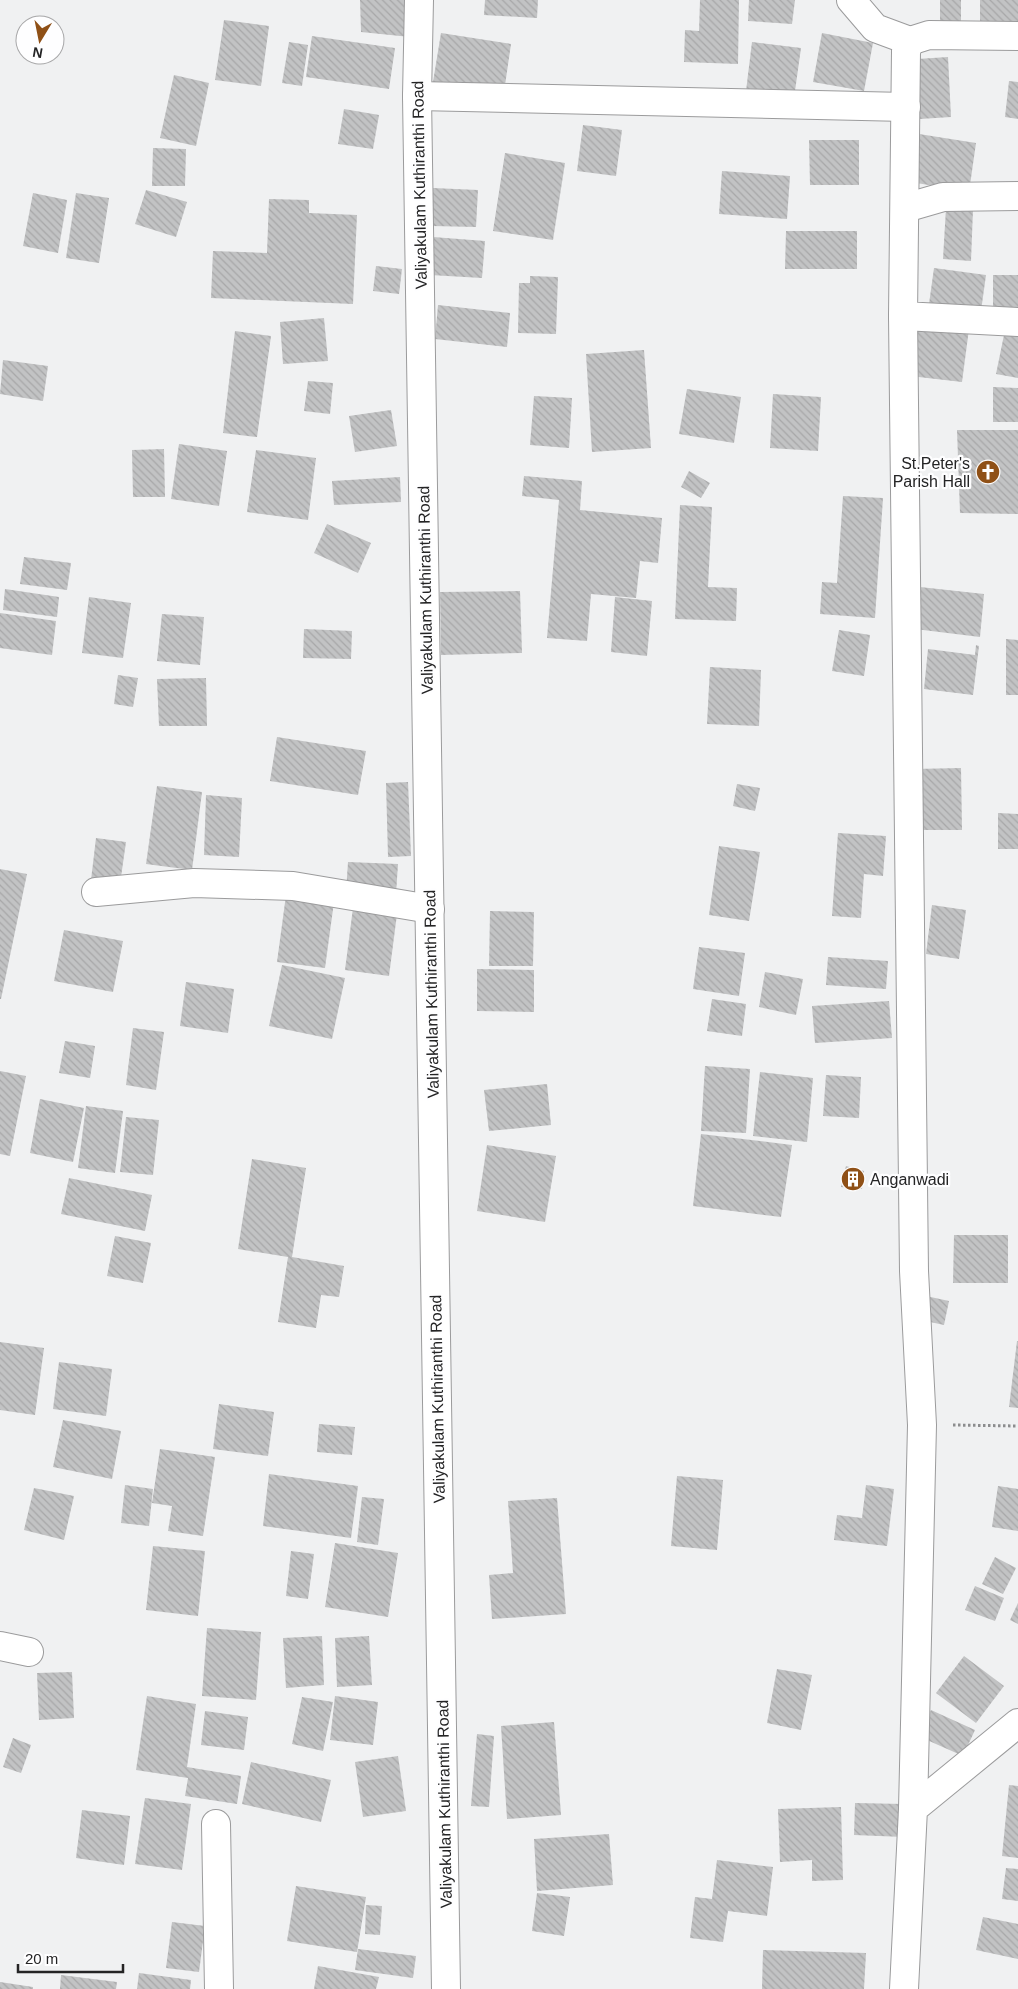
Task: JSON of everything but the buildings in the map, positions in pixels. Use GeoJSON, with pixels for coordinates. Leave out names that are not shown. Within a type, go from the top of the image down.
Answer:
{"type":"FeatureCollection","features":[{"type":"Feature","properties":{"kind":"street","name":"Valiyakulam Kuthiranthi Road"},"geometry":{"type":"LineString","coordinates":[[419,0],[417,96],[446,1989]]}},
{"type":"Feature","properties":{"kind":"street"},"geometry":{"type":"LineString","coordinates":[[851,0],[875,28],[910,40],[929,35],[1018,36]]}},
{"type":"Feature","properties":{"kind":"street"},"geometry":{"type":"LineString","coordinates":[[904,1989],[913,1809],[922,1425],[914,1270],[903,316],[906,51],[910,40]]}},
{"type":"Feature","properties":{"kind":"street"},"geometry":{"type":"LineString","coordinates":[[417,96],[906,107]]}},
{"type":"Feature","properties":{"kind":"street"},"geometry":{"type":"LineString","coordinates":[[905,208],[943,198],[1018,196]]}},
{"type":"Feature","properties":{"kind":"street"},"geometry":{"type":"LineString","coordinates":[[903,316],[1018,322]]}},
{"type":"Feature","properties":{"kind":"street"},"geometry":{"type":"LineString","coordinates":[[96,892],[194,883],[293,886],[430,909]]}},
{"type":"Feature","properties":{"kind":"street"},"geometry":{"type":"LineString","coordinates":[[0,1646],[29,1652]]}},
{"type":"Feature","properties":{"kind":"street"},"geometry":{"type":"LineString","coordinates":[[913,1809],[1018,1723]]}},
{"type":"Feature","properties":{"kind":"street"},"geometry":{"type":"LineString","coordinates":[[216,1824],[219,1989]]}},
{"type":"Feature","properties":{"kind":"path"},"geometry":{"type":"LineString","coordinates":[[922,1425],[1018,1426]]}},
{"type":"Feature","properties":{"kind":"place","name":"St.Peter's Parish Hall"},"geometry":{"type":"Point","coordinates":[988,472]}},
{"type":"Feature","properties":{"kind":"place","name":"Anganwadi"},"geometry":{"type":"Point","coordinates":[853,1179]}}]}
